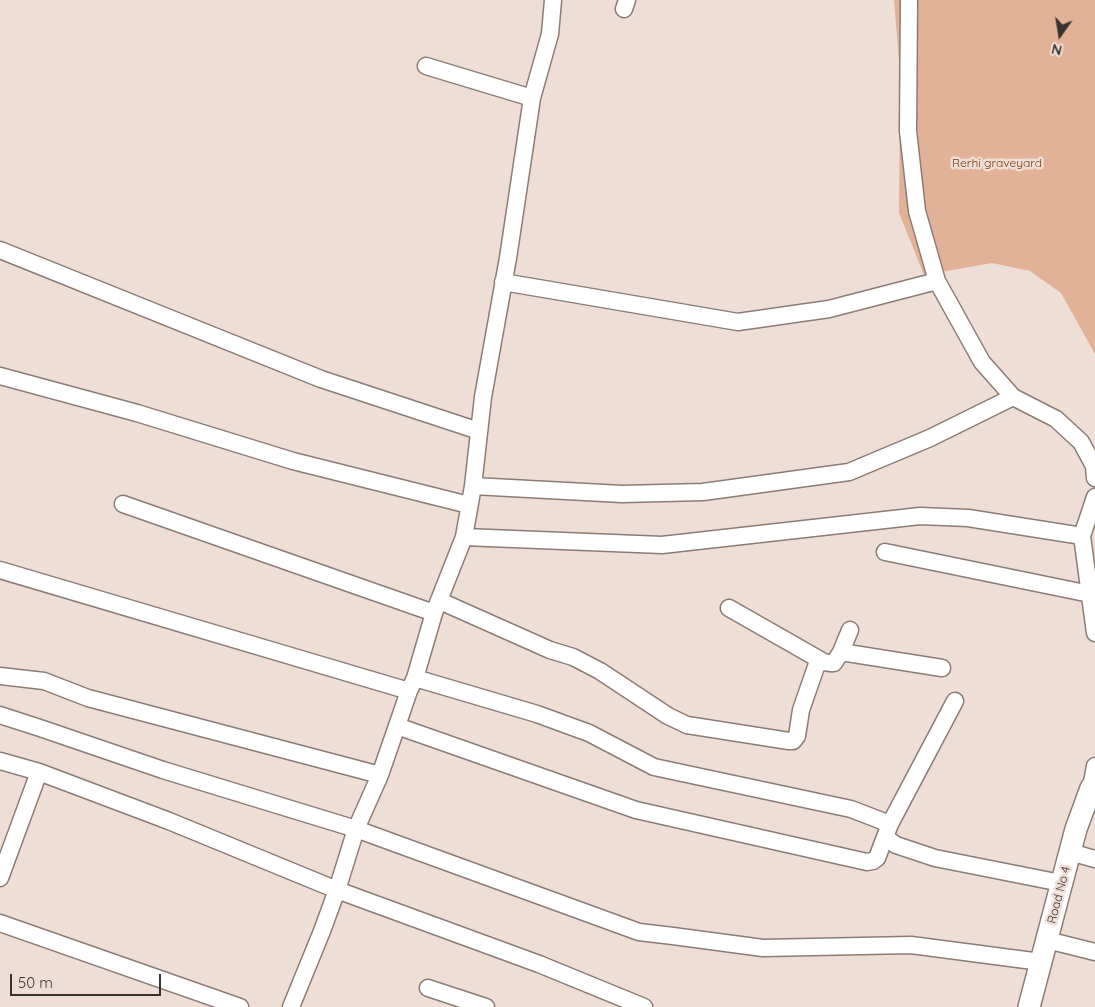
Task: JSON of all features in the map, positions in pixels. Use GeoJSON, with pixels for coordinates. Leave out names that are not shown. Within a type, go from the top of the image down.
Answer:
{"type":"FeatureCollection","features":[{"type":"Feature","properties":{"kind":"street"},"geometry":{"type":"LineString","coordinates":[[290,1007],[322,931],[356,829],[380,775],[437,607],[464,537],[473,486],[483,397],[508,258],[532,98],[550,34],[553,0]]}},
{"type":"Feature","properties":{"kind":"street"},"geometry":{"type":"LineString","coordinates":[[909,0],[908,131],[917,211],[937,281],[982,362],[1013,396],[1056,419],[1081,442],[1094,466],[1095,478]]}},
{"type":"Feature","properties":{"kind":"street"},"geometry":{"type":"LineString","coordinates":[[426,66],[532,98]]}},
{"type":"Feature","properties":{"kind":"street"},"geometry":{"type":"LineString","coordinates":[[0,250],[322,379],[479,431]]}},
{"type":"Feature","properties":{"kind":"street"},"geometry":{"type":"LineString","coordinates":[[503,282],[738,322],[829,309],[937,281]]}},
{"type":"Feature","properties":{"kind":"street"},"geometry":{"type":"LineString","coordinates":[[0,376],[137,413],[293,461],[469,505]]}},
{"type":"Feature","properties":{"kind":"street"},"geometry":{"type":"LineString","coordinates":[[473,486],[622,494],[703,492],[849,472],[930,438],[1013,396]]}},
{"type":"Feature","properties":{"kind":"street"},"geometry":{"type":"LineString","coordinates":[[1095,497],[1082,536],[1095,633]]}},
{"type":"Feature","properties":{"kind":"street"},"geometry":{"type":"LineString","coordinates":[[122,504],[437,607],[573,657],[600,671],[668,716],[687,725],[793,741],[797,736],[801,710],[814,672],[819,662],[822,661]]}},
{"type":"Feature","properties":{"kind":"street"},"geometry":{"type":"LineString","coordinates":[[464,537],[662,545],[920,516],[968,518],[1082,536]]}},
{"type":"Feature","properties":{"kind":"street"},"geometry":{"type":"LineString","coordinates":[[885,552],[1090,594]]}},
{"type":"Feature","properties":{"kind":"street"},"geometry":{"type":"LineString","coordinates":[[0,570],[412,685],[546,717],[589,733],[654,767],[851,808],[887,830],[896,845],[935,858],[1062,883]]}},
{"type":"Feature","properties":{"kind":"street"},"geometry":{"type":"LineString","coordinates":[[729,608],[822,661],[831,664],[834,663],[841,652],[850,630]]}},
{"type":"Feature","properties":{"kind":"street"},"geometry":{"type":"LineString","coordinates":[[841,652],[942,668]]}},
{"type":"Feature","properties":{"kind":"street"},"geometry":{"type":"LineString","coordinates":[[0,676],[44,681],[88,698],[380,775]]}},
{"type":"Feature","properties":{"kind":"street"},"geometry":{"type":"LineString","coordinates":[[397,726],[636,810],[867,862],[874,861],[877,858],[887,830],[956,701]]}},
{"type":"Feature","properties":{"kind":"street"},"geometry":{"type":"LineString","coordinates":[[0,715],[163,770],[356,829],[639,932],[763,948],[911,945],[1041,962]]}},
{"type":"Feature","properties":{"kind":"street"},"geometry":{"type":"LineString","coordinates":[[0,761],[39,772],[169,821],[337,890],[539,964],[644,1007]]}},
{"type":"Feature","properties":{"kind":"street"},"geometry":{"type":"LineString","coordinates":[[1093,788],[1095,766]]}},
{"type":"Feature","properties":{"kind":"street"},"geometry":{"type":"LineString","coordinates":[[0,878],[39,772]]}},
{"type":"Feature","properties":{"kind":"street","name":"Road No 4"},"geometry":{"type":"LineString","coordinates":[[1029,1007],[1076,829],[1093,788]]}},
{"type":"Feature","properties":{"kind":"street"},"geometry":{"type":"LineString","coordinates":[[1070,852],[1095,859]]}},
{"type":"Feature","properties":{"kind":"street"},"geometry":{"type":"LineString","coordinates":[[0,923],[240,1007]]}},
{"type":"Feature","properties":{"kind":"street"},"geometry":{"type":"LineString","coordinates":[[1047,940],[1095,952]]}},
{"type":"Feature","properties":{"kind":"street"},"geometry":{"type":"LineString","coordinates":[[428,988],[486,1007]]}},
{"type":"Feature","properties":{"kind":"green space","name":"Rerhi graveyard"},"geometry":{"type":"Polygon","coordinates":[[[894,0],[1095,0],[1095,354],[1061,293],[1030,271],[992,263],[924,275],[899,213],[900,74],[894,0]]]}}]}
